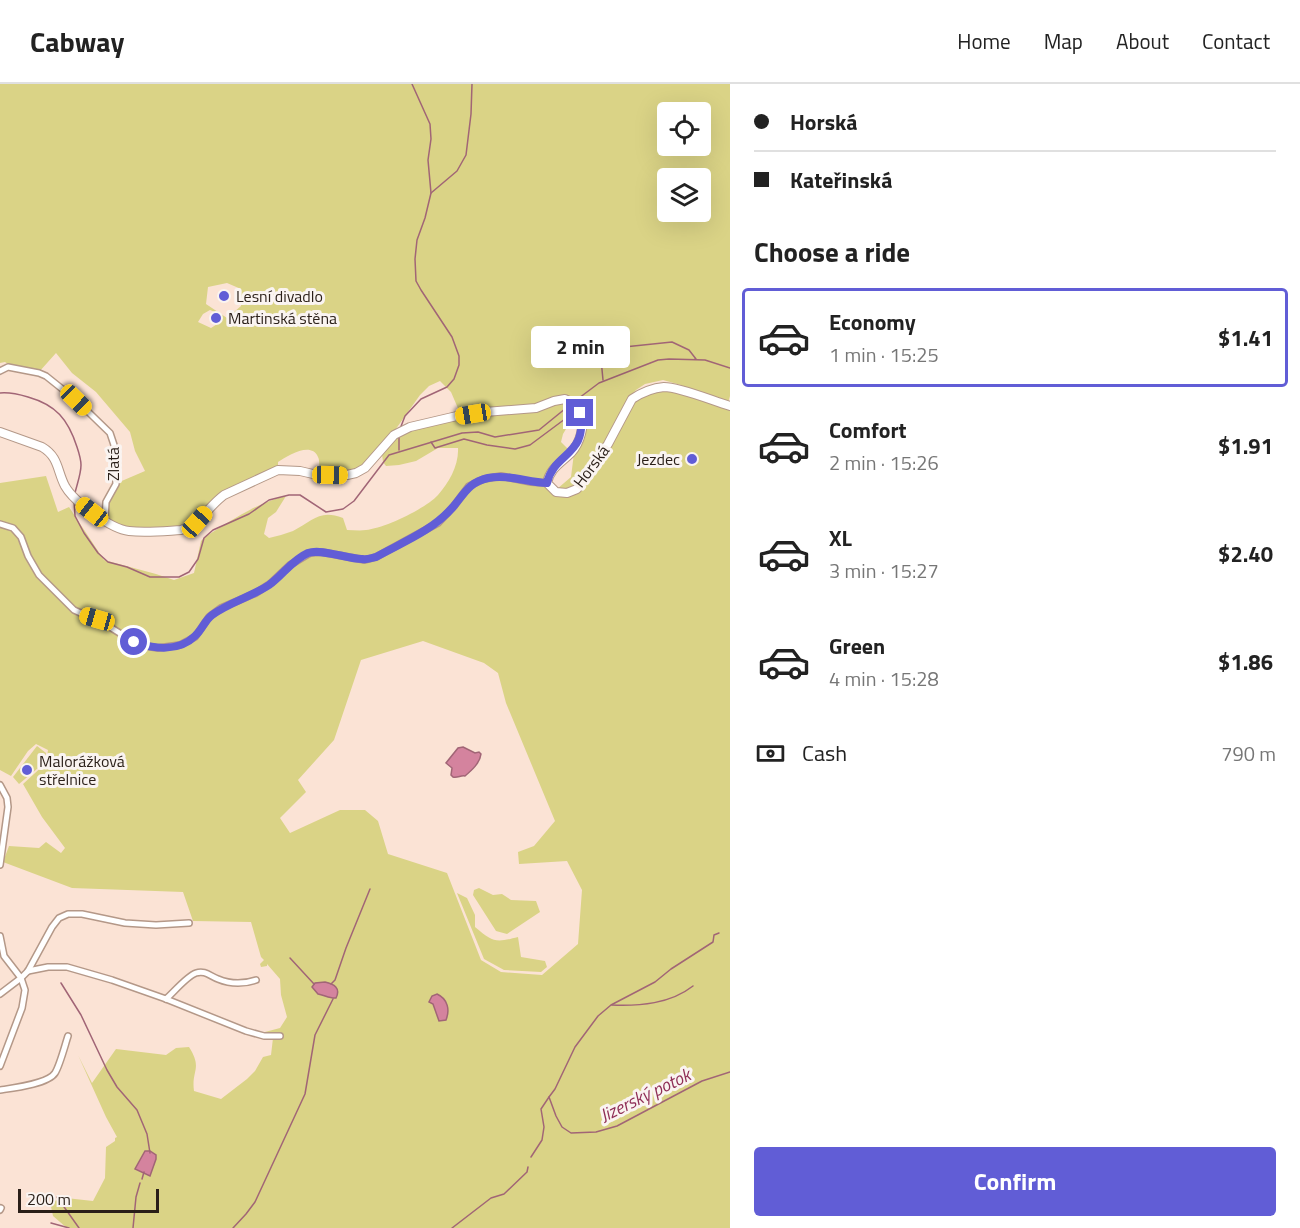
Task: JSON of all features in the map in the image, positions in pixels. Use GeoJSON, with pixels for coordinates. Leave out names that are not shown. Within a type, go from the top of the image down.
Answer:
{"type":"FeatureCollection","features":[{"type":"Feature","properties":{"kind":"street","name":"Zlatá"},"geometry":{"type":"LineString","coordinates":[[0,371],[8,368],[46,376],[76,400],[110,433],[114,445],[116,484],[106,502],[105,520]]}},
{"type":"Feature","properties":{"kind":"street","name":"Horská"},"geometry":{"type":"LineString","coordinates":[[0,524],[13,528],[21,537],[28,556],[39,575],[74,610],[97,619],[134,642],[158,648],[180,645],[195,637],[209,617],[221,608],[256,593],[271,583],[290,565],[310,553],[321,552],[365,560],[376,557],[438,523],[469,486],[484,479],[501,476],[547,483],[556,492],[567,493],[577,489],[632,399],[647,391],[664,387],[672,388],[730,406]]}},
{"type":"Feature","properties":{"kind":"street"},"geometry":{"type":"LineString","coordinates":[[0,432],[48,450],[71,495],[117,528],[128,531],[189,528],[224,495],[278,470],[313,474],[356,474],[365,468],[394,435],[410,427],[485,412],[536,408],[565,399],[580,413],[582,419],[579,440],[572,452],[553,469],[547,483]]}},
{"type":"Feature","properties":{"kind":"street"},"geometry":{"type":"LineString","coordinates":[[0,785],[7,798],[8,807],[0,865]]}},
{"type":"Feature","properties":{"kind":"street"},"geometry":{"type":"LineString","coordinates":[[0,994],[28,971],[52,927],[59,918],[68,914],[82,914],[125,923],[156,925],[189,923]]}},
{"type":"Feature","properties":{"kind":"street"},"geometry":{"type":"LineString","coordinates":[[0,936],[2,958],[21,978],[25,990],[25,999],[0,1066]]}},
{"type":"Feature","properties":{"kind":"street"},"geometry":{"type":"LineString","coordinates":[[28,971],[48,967],[67,967],[166,999],[246,1031],[264,1036],[280,1036]]}},
{"type":"Feature","properties":{"kind":"street"},"geometry":{"type":"LineString","coordinates":[[166,999],[193,974],[202,972],[218,980],[243,984],[256,980]]}},
{"type":"Feature","properties":{"kind":"street"},"geometry":{"type":"LineString","coordinates":[[0,1090],[49,1078],[55,1073],[68,1036]]}},
{"type":"Feature","properties":{"kind":"shaded area"},"geometry":{"type":"Polygon","coordinates":[[[0,84],[730,84],[730,396],[728,403],[663,380],[645,384],[630,397],[606,442],[575,487],[566,491],[557,489],[571,477],[574,453],[581,441],[576,401],[460,413],[451,392],[440,381],[429,386],[420,395],[393,433],[364,466],[355,471],[319,472],[319,459],[315,452],[299,451],[278,462],[278,468],[223,492],[196,520],[181,528],[129,528],[109,521],[108,509],[109,500],[117,483],[145,471],[135,451],[130,432],[96,392],[72,373],[56,353],[39,372],[11,366],[5,362],[0,363],[0,84]],[[227,283],[208,287],[206,304],[227,318],[241,306],[241,289],[227,283]],[[210,310],[203,314],[198,322],[211,328],[222,321],[220,314],[210,310]]]}},
{"type":"Feature","properties":{"kind":"shaded area"},"geometry":{"type":"Polygon","coordinates":[[[647,389],[678,390],[686,396],[730,410],[730,1228],[67,1228],[53,1216],[50,1202],[66,1198],[93,1201],[105,1178],[106,1147],[117,1137],[78,1055],[92,1083],[116,1049],[166,1055],[176,1048],[189,1047],[196,1065],[194,1091],[221,1099],[255,1071],[263,1057],[271,1055],[273,1038],[266,1036],[265,1032],[280,1028],[287,1017],[281,995],[280,979],[267,964],[261,967],[260,964],[264,960],[261,957],[251,922],[193,921],[183,892],[72,888],[3,862],[9,846],[39,848],[46,842],[61,853],[65,848],[42,817],[23,784],[46,763],[48,750],[36,744],[28,751],[11,776],[0,770],[0,483],[46,476],[58,512],[69,507],[104,560],[174,580],[194,573],[201,541],[205,537],[244,513],[275,499],[286,496],[276,512],[268,518],[264,534],[269,538],[293,531],[322,516],[343,518],[347,530],[361,530],[383,526],[415,512],[438,495],[446,485],[455,467],[458,448],[438,448],[416,461],[399,465],[386,466],[382,454],[396,437],[411,430],[461,419],[537,412],[563,403],[572,406],[577,414],[578,428],[566,429],[561,442],[569,450],[553,464],[544,483],[555,495],[579,492],[634,400],[647,389]],[[423,641],[361,660],[334,740],[298,780],[306,792],[280,818],[290,833],[340,810],[365,810],[378,821],[388,854],[447,873],[481,960],[501,972],[542,975],[578,944],[582,890],[567,861],[519,864],[518,852],[534,846],[555,821],[506,703],[498,673],[484,663],[423,641]]]}},
{"type":"Feature","properties":{"kind":"shaded area","name":"Malorážková střelnice"},"geometry":{"type":"Polygon","coordinates":[[[37,746],[46,753],[44,763],[19,784],[13,777],[37,746]]]}},
{"type":"Feature","properties":{"kind":"shaded area"},"geometry":{"type":"Polygon","coordinates":[[[463,747],[475,753],[479,752],[481,754],[479,760],[465,776],[453,777],[452,768],[446,763],[458,748],[463,747]]]}},
{"type":"Feature","properties":{"kind":"shaded area"},"geometry":{"type":"Polygon","coordinates":[[[479,888],[493,895],[502,894],[511,900],[536,901],[540,912],[507,934],[496,931],[473,895],[474,890],[479,888]]]}},
{"type":"Feature","properties":{"kind":"shaded area"},"geometry":{"type":"Polygon","coordinates":[[[457,893],[467,898],[475,915],[475,927],[495,940],[518,937],[521,957],[545,961],[547,967],[541,972],[504,970],[484,959],[457,893]]]}},
{"type":"Feature","properties":{"kind":"shaded area"},"geometry":{"type":"Polygon","coordinates":[[[325,982],[336,987],[338,992],[336,998],[318,994],[312,987],[315,983],[325,982]]]}},
{"type":"Feature","properties":{"kind":"shaded area"},"geometry":{"type":"Polygon","coordinates":[[[437,994],[444,999],[447,1005],[446,1020],[439,1021],[433,1004],[429,1002],[432,996],[437,994]]]}},
{"type":"Feature","properties":{"kind":"shaded area"},"geometry":{"type":"Polygon","coordinates":[[[145,1151],[156,1155],[150,1176],[135,1169],[145,1151]]]}},
{"type":"Feature","properties":{"kind":"waterway"},"geometry":{"type":"LineString","coordinates":[[412,84],[430,124],[431,139],[428,160],[431,193]]}},
{"type":"Feature","properties":{"kind":"waterway"},"geometry":{"type":"LineString","coordinates":[[400,429],[405,416],[421,399],[447,387],[454,379],[459,365],[459,356],[452,337],[416,281],[415,259],[417,240],[431,193],[457,171],[466,155],[472,84]]}},
{"type":"Feature","properties":{"kind":"waterway"},"geometry":{"type":"LineString","coordinates":[[603,380],[601,359],[624,347],[672,342],[689,350],[695,359]]}},
{"type":"Feature","properties":{"kind":"waterway"},"geometry":{"type":"LineString","coordinates":[[575,401],[599,383],[658,360],[705,360],[730,368]]}},
{"type":"Feature","properties":{"kind":"waterway"},"geometry":{"type":"LineString","coordinates":[[0,393],[17,394],[38,400],[60,414],[69,428],[81,460],[75,493]]}},
{"type":"Feature","properties":{"kind":"waterway"},"geometry":{"type":"LineString","coordinates":[[74,501],[75,516],[84,533],[98,553],[108,562],[150,577],[179,577],[189,572],[198,559],[204,538],[213,530],[249,514],[269,500],[300,495],[326,512],[343,509],[354,501],[389,455],[462,433],[478,432],[495,437],[539,430],[571,404]]}},
{"type":"Feature","properties":{"kind":"waterway"},"geometry":{"type":"LineString","coordinates":[[431,442],[435,448],[464,439],[515,449],[530,445],[573,413],[573,407]]}},
{"type":"Feature","properties":{"kind":"waterway"},"geometry":{"type":"LineString","coordinates":[[399,437],[399,450]]}},
{"type":"Feature","properties":{"kind":"waterway"},"geometry":{"type":"LineString","coordinates":[[331,984],[335,980],[370,889]]}},
{"type":"Feature","properties":{"kind":"waterway"},"geometry":{"type":"LineString","coordinates":[[549,1097],[575,1047],[598,1016],[611,1005],[655,982],[713,942],[714,935],[719,933]]}},
{"type":"Feature","properties":{"kind":"waterway"},"geometry":{"type":"LineString","coordinates":[[290,958],[314,984]]}},
{"type":"Feature","properties":{"kind":"waterway"},"geometry":{"type":"LineString","coordinates":[[61,983],[81,1015],[117,1087],[137,1110],[147,1134],[150,1153]]}},
{"type":"Feature","properties":{"kind":"waterway"},"geometry":{"type":"LineString","coordinates":[[612,1005],[654,1003],[675,997],[693,986]]}},
{"type":"Feature","properties":{"kind":"waterway"},"geometry":{"type":"LineString","coordinates":[[233,1228],[255,1202],[305,1094],[315,1035],[333,999]]}},
{"type":"Feature","properties":{"kind":"waterway","name":"Jizerský potok"},"geometry":{"type":"LineString","coordinates":[[531,1157],[542,1140],[544,1127],[541,1109],[549,1097],[562,1127],[571,1133],[596,1132],[617,1126],[702,1081],[730,1072]]}},
{"type":"Feature","properties":{"kind":"waterway","name":"Jizerský potok"},"geometry":{"type":"LineString","coordinates":[[452,1228],[491,1198],[504,1194],[527,1172],[528,1167]]}},
{"type":"Feature","properties":{"kind":"waterway"},"geometry":{"type":"LineString","coordinates":[[142,1179],[144,1172]]}},
{"type":"Feature","properties":{"kind":"waterway"},"geometry":{"type":"LineString","coordinates":[[133,1228],[136,1197],[140,1183]]}},
{"type":"Feature","properties":{"kind":"waterway"},"geometry":{"type":"LineString","coordinates":[[57,1197],[79,1228]]}},
{"type":"Feature","properties":{"kind":"waterway"},"geometry":{"type":"LineString","coordinates":[[51,1223],[69,1228]]}},
{"type":"Feature","properties":{"kind":"place","name":"Lesní divadlo"},"geometry":{"type":"Point","coordinates":[224,296]}},
{"type":"Feature","properties":{"kind":"place","name":"Martinská stěna"},"geometry":{"type":"Point","coordinates":[216,318]}},
{"type":"Feature","properties":{"kind":"place","name":"Jezdec"},"geometry":{"type":"Point","coordinates":[692,459]}},
{"type":"Feature","properties":{"kind":"place","name":"Malorážková střelnice"},"geometry":{"type":"Point","coordinates":[27,770]}},
{"type":"Feature","properties":{"kind":"route"},"geometry":{"type":"LineString","coordinates":[[134,642],[158,648],[180,645],[195,637],[209,617],[221,608],[256,593],[271,583],[290,565],[310,553],[321,552],[365,560],[376,557],[438,523],[469,486],[484,479],[501,476],[547,483],[553,469],[572,452],[579,440],[582,423],[580,413]]}}]}
